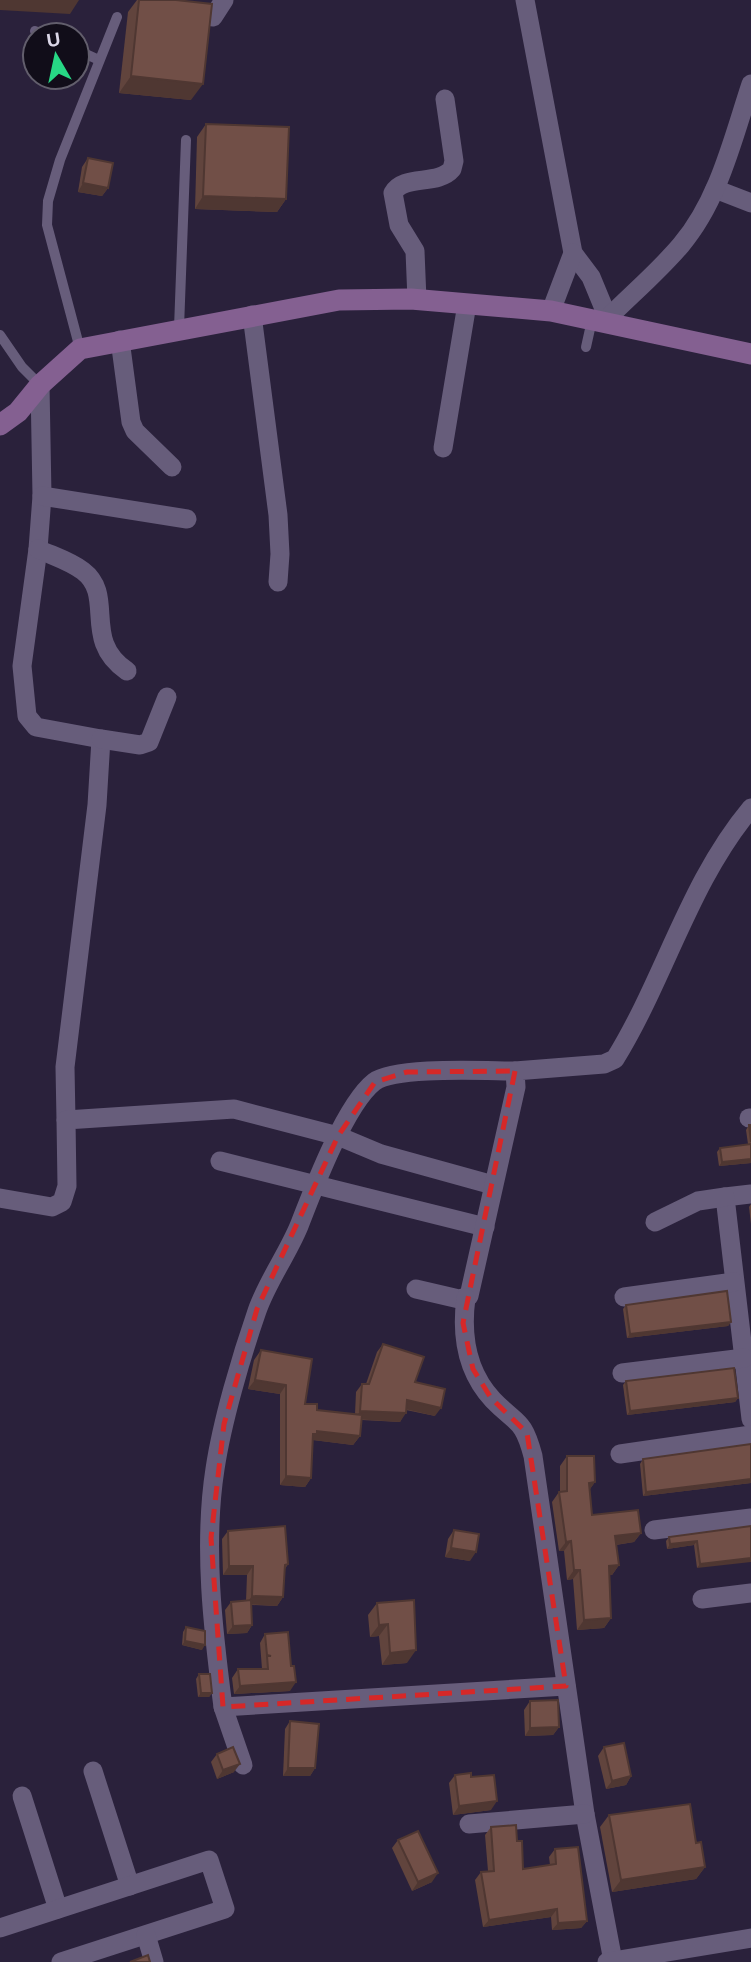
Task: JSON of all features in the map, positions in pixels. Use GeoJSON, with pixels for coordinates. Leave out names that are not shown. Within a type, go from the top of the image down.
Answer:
{"type":"FeatureCollection","features":[{"type":"Feature","properties":{"kind":"street"},"geometry":{"type":"LineString","coordinates":[[213,17],[224,0]]}},
{"type":"Feature","properties":{"kind":"street"},"geometry":{"type":"LineString","coordinates":[[526,0],[573,253],[591,277],[604,320]]}},
{"type":"Feature","properties":{"kind":"street"},"geometry":{"type":"LineString","coordinates":[[604,320],[682,244],[715,189],[751,84]]}},
{"type":"Feature","properties":{"kind":"street"},"geometry":{"type":"LineString","coordinates":[[417,300],[415,251],[399,225],[393,193],[400,186],[440,178],[452,169],[454,161],[445,99]]}},
{"type":"Feature","properties":{"kind":"street"},"geometry":{"type":"LineString","coordinates":[[715,189],[751,203]]}},
{"type":"Feature","properties":{"kind":"street"},"geometry":{"type":"LineString","coordinates":[[551,311],[573,253]]}},
{"type":"Feature","properties":{"kind":"street"},"geometry":{"type":"LineString","coordinates":[[0,425],[18,412],[40,385],[80,349],[179,328],[339,300],[417,300],[551,311],[604,320],[751,354]]}},
{"type":"Feature","properties":{"kind":"street"},"geometry":{"type":"LineString","coordinates":[[443,448],[467,304]]}},
{"type":"Feature","properties":{"kind":"street"},"geometry":{"type":"LineString","coordinates":[[252,315],[278,515],[278,582]]}},
{"type":"Feature","properties":{"kind":"street"},"geometry":{"type":"LineString","coordinates":[[120,340],[131,422],[135,431],[173,467]]}},
{"type":"Feature","properties":{"kind":"street"},"geometry":{"type":"LineString","coordinates":[[40,385],[41,496],[38,550],[23,645],[27,716],[36,727],[140,745],[149,742],[167,697]]}},
{"type":"Feature","properties":{"kind":"street"},"geometry":{"type":"LineString","coordinates":[[41,496],[187,519]]}},
{"type":"Feature","properties":{"kind":"street"},"geometry":{"type":"LineString","coordinates":[[38,550],[83,571],[92,580],[97,592],[104,648],[115,663],[127,671]]}},
{"type":"Feature","properties":{"kind":"street"},"geometry":{"type":"LineString","coordinates":[[0,1198],[52,1207],[62,1202],[67,1186],[65,1066],[97,806],[101,739]]}},
{"type":"Feature","properties":{"kind":"street"},"geometry":{"type":"LineString","coordinates":[[243,1765],[223,1706],[216,1655],[211,1549],[215,1471],[224,1424],[257,1309],[286,1256],[338,1136],[364,1094],[384,1076],[407,1072],[515,1071],[604,1064],[615,1059],[695,895],[734,829],[751,808]]}},
{"type":"Feature","properties":{"kind":"street"},"geometry":{"type":"LineString","coordinates":[[515,1071],[516,1087],[472,1289],[466,1298],[463,1323],[467,1356],[472,1369],[491,1398],[521,1423],[527,1433],[610,1961],[751,1938]]}},
{"type":"Feature","properties":{"kind":"street"},"geometry":{"type":"LineString","coordinates":[[66,1120],[234,1109],[338,1136],[381,1154],[494,1185]]}},
{"type":"Feature","properties":{"kind":"street"},"geometry":{"type":"LineString","coordinates":[[220,1161],[485,1227]]}},
{"type":"Feature","properties":{"kind":"street"},"geometry":{"type":"LineString","coordinates":[[655,1222],[698,1201],[751,1194]]}},
{"type":"Feature","properties":{"kind":"street"},"geometry":{"type":"LineString","coordinates":[[725,1197],[751,1419]]}},
{"type":"Feature","properties":{"kind":"street"},"geometry":{"type":"LineString","coordinates":[[624,1297],[734,1282]]}},
{"type":"Feature","properties":{"kind":"street"},"geometry":{"type":"LineString","coordinates":[[416,1289],[459,1299],[466,1298]]}},
{"type":"Feature","properties":{"kind":"street"},"geometry":{"type":"LineString","coordinates":[[622,1373],[744,1358]]}},
{"type":"Feature","properties":{"kind":"street"},"geometry":{"type":"LineString","coordinates":[[620,1454],[751,1435]]}},
{"type":"Feature","properties":{"kind":"street"},"geometry":{"type":"LineString","coordinates":[[654,1530],[751,1518]]}},
{"type":"Feature","properties":{"kind":"street"},"geometry":{"type":"LineString","coordinates":[[702,1599],[751,1592]]}},
{"type":"Feature","properties":{"kind":"street"},"geometry":{"type":"LineString","coordinates":[[223,1706],[566,1686]]}},
{"type":"Feature","properties":{"kind":"street"},"geometry":{"type":"LineString","coordinates":[[93,1772],[130,1886]]}},
{"type":"Feature","properties":{"kind":"street"},"geometry":{"type":"LineString","coordinates":[[22,1796],[58,1909]]}},
{"type":"Feature","properties":{"kind":"street"},"geometry":{"type":"LineString","coordinates":[[469,1824],[585,1814]]}},
{"type":"Feature","properties":{"kind":"street"},"geometry":{"type":"LineString","coordinates":[[0,1928],[209,1860],[225,1909],[70,1961]]}},
{"type":"Feature","properties":{"kind":"street"},"geometry":{"type":"LineString","coordinates":[[146,1935],[155,1962]]}},
{"type":"Feature","properties":{"kind":"lane"},"geometry":{"type":"LineString","coordinates":[[80,349],[47,225],[48,201],[60,160],[117,17]]}},
{"type":"Feature","properties":{"kind":"lane"},"geometry":{"type":"LineString","coordinates":[[91,56],[99,60]]}},
{"type":"Feature","properties":{"kind":"lane"},"geometry":{"type":"LineString","coordinates":[[179,328],[186,140]]}},
{"type":"Feature","properties":{"kind":"lane"},"geometry":{"type":"LineString","coordinates":[[586,348],[604,320]]}},
{"type":"Feature","properties":{"kind":"lane"},"geometry":{"type":"LineString","coordinates":[[0,335],[22,367],[40,385]]}},
{"type":"Feature","properties":{"kind":"highlighted area"},"geometry":{"type":"Polygon","coordinates":[[[515,1071],[463,1323],[473,1369],[491,1398],[527,1433],[566,1686],[223,1707],[211,1538],[224,1424],[257,1309],[338,1136],[375,1082],[407,1072],[515,1071]]]}},
{"type":"Feature","properties":{"kind":"building"},"geometry":{"type":"Polygon","coordinates":[[[139,0],[212,4],[203,84],[131,76],[139,0]]]}},
{"type":"Feature","properties":{"kind":"building"},"geometry":{"type":"Polygon","coordinates":[[[206,124],[289,127],[286,199],[203,196],[206,124]]]}},
{"type":"Feature","properties":{"kind":"building"},"geometry":{"type":"Polygon","coordinates":[[[88,158],[113,163],[108,188],[83,183],[88,158]]]}},
{"type":"Feature","properties":{"kind":"building"},"geometry":{"type":"Polygon","coordinates":[[[751,1144],[751,1159],[722,1162],[720,1148],[751,1144]]]}},
{"type":"Feature","properties":{"kind":"building"},"geometry":{"type":"Polygon","coordinates":[[[727,1291],[731,1322],[630,1334],[626,1305],[727,1291]]]}},
{"type":"Feature","properties":{"kind":"building"},"geometry":{"type":"Polygon","coordinates":[[[383,1344],[424,1357],[415,1382],[445,1389],[441,1408],[407,1400],[406,1413],[360,1411],[362,1384],[369,1384],[383,1344]]]}},
{"type":"Feature","properties":{"kind":"building"},"geometry":{"type":"Polygon","coordinates":[[[261,1350],[312,1359],[305,1404],[317,1404],[317,1410],[362,1415],[360,1436],[317,1431],[317,1434],[313,1434],[311,1478],[286,1476],[286,1385],[255,1380],[261,1350]]]}},
{"type":"Feature","properties":{"kind":"building"},"geometry":{"type":"Polygon","coordinates":[[[734,1368],[738,1398],[630,1411],[626,1381],[734,1368]]]}},
{"type":"Feature","properties":{"kind":"building"},"geometry":{"type":"Polygon","coordinates":[[[751,1444],[751,1479],[646,1492],[643,1459],[751,1444]]]}},
{"type":"Feature","properties":{"kind":"building"},"geometry":{"type":"Polygon","coordinates":[[[567,1456],[594,1456],[595,1482],[589,1483],[592,1515],[638,1510],[641,1533],[615,1536],[619,1565],[609,1566],[611,1618],[584,1620],[580,1570],[574,1570],[571,1541],[566,1542],[559,1492],[567,1491],[567,1456]]]}},
{"type":"Feature","properties":{"kind":"building"},"geometry":{"type":"Polygon","coordinates":[[[285,1526],[288,1564],[285,1565],[283,1597],[252,1596],[253,1566],[229,1566],[228,1531],[285,1526]]]}},
{"type":"Feature","properties":{"kind":"building"},"geometry":{"type":"Polygon","coordinates":[[[751,1526],[751,1558],[700,1564],[697,1541],[670,1544],[669,1537],[751,1526]]]}},
{"type":"Feature","properties":{"kind":"building"},"geometry":{"type":"Polygon","coordinates":[[[454,1530],[479,1534],[476,1552],[451,1548],[454,1530]]]}},
{"type":"Feature","properties":{"kind":"building"},"geometry":{"type":"Polygon","coordinates":[[[251,1600],[252,1625],[233,1626],[231,1602],[251,1600]]]}},
{"type":"Feature","properties":{"kind":"building"},"geometry":{"type":"Polygon","coordinates":[[[414,1600],[416,1650],[390,1653],[388,1624],[379,1625],[377,1603],[414,1600]]]}},
{"type":"Feature","properties":{"kind":"building"},"geometry":{"type":"Polygon","coordinates":[[[186,1627],[205,1631],[205,1645],[185,1641],[186,1627]]]}},
{"type":"Feature","properties":{"kind":"building"},"geometry":{"type":"Polygon","coordinates":[[[288,1632],[291,1666],[294,1666],[296,1682],[240,1686],[238,1669],[268,1669],[267,1656],[271,1656],[267,1655],[265,1634],[288,1632]]]}},
{"type":"Feature","properties":{"kind":"building"},"geometry":{"type":"Polygon","coordinates":[[[199,1674],[210,1674],[212,1693],[201,1693],[199,1674]]]}},
{"type":"Feature","properties":{"kind":"building"},"geometry":{"type":"Polygon","coordinates":[[[558,1700],[559,1727],[530,1728],[530,1701],[558,1700]]]}},
{"type":"Feature","properties":{"kind":"building"},"geometry":{"type":"Polygon","coordinates":[[[290,1721],[319,1724],[315,1768],[288,1768],[290,1721]]]}},
{"type":"Feature","properties":{"kind":"building"},"geometry":{"type":"Polygon","coordinates":[[[624,1743],[631,1776],[612,1781],[604,1747],[624,1743]]]}},
{"type":"Feature","properties":{"kind":"building"},"geometry":{"type":"Polygon","coordinates":[[[233,1747],[240,1764],[223,1770],[217,1754],[233,1747]]]}},
{"type":"Feature","properties":{"kind":"building"},"geometry":{"type":"Polygon","coordinates":[[[471,1773],[471,1777],[494,1775],[497,1801],[459,1806],[455,1775],[471,1773]]]}},
{"type":"Feature","properties":{"kind":"building"},"geometry":{"type":"Polygon","coordinates":[[[690,1804],[696,1843],[701,1842],[705,1867],[621,1880],[609,1815],[690,1804]]]}},
{"type":"Feature","properties":{"kind":"building"},"geometry":{"type":"Polygon","coordinates":[[[516,1825],[517,1841],[522,1841],[523,1869],[556,1864],[555,1849],[578,1847],[587,1921],[558,1923],[557,1909],[489,1920],[481,1872],[494,1871],[491,1827],[516,1825]]]}},
{"type":"Feature","properties":{"kind":"building"},"geometry":{"type":"Polygon","coordinates":[[[418,1831],[438,1873],[418,1882],[398,1840],[418,1831]]]}},
{"type":"Feature","properties":{"kind":"building"},"geometry":{"type":"Polygon","coordinates":[[[148,1955],[150,1962],[130,1962],[148,1955]]]}}]}
